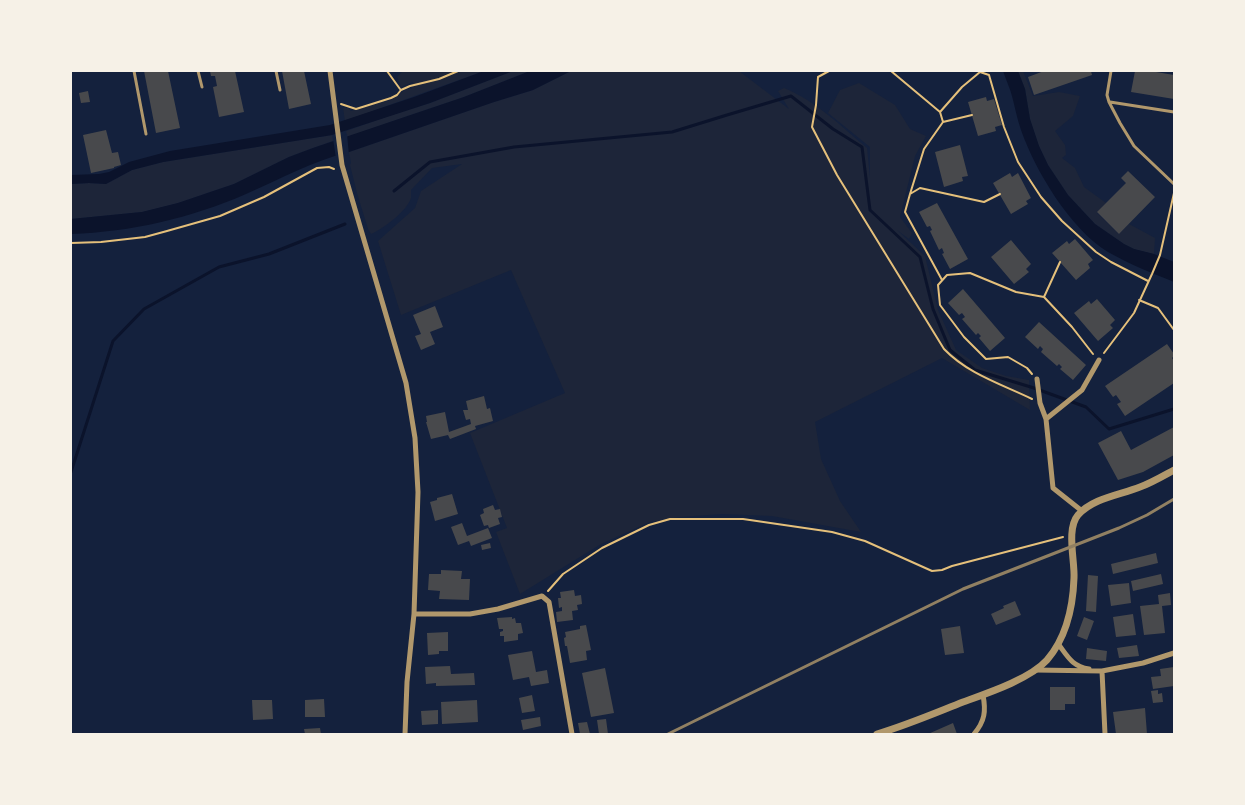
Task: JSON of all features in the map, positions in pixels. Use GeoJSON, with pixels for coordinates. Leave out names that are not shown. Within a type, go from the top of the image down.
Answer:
{"type":"FeatureCollection","features":[{"type":"Feature","properties":{"kind":"street"},"geometry":{"type":"LineString","coordinates":[[330,71],[333,106],[343,167],[406,383],[416,438],[418,492],[414,614],[404,734]]}},
{"type":"Feature","properties":{"kind":"street"},"geometry":{"type":"LineString","coordinates":[[1046,419],[1082,390],[1099,360]]}},
{"type":"Feature","properties":{"kind":"street"},"geometry":{"type":"LineString","coordinates":[[1037,379],[1040,403],[1046,419],[1052,488],[1082,511]]}},
{"type":"Feature","properties":{"kind":"street"},"geometry":{"type":"LineString","coordinates":[[877,734],[899,728],[996,690],[1035,670],[1047,660],[1058,645],[1070,614],[1074,579],[1071,535],[1076,517],[1082,511],[1103,500],[1141,487],[1174,470]]}},
{"type":"Feature","properties":{"kind":"street"},"geometry":{"type":"LineString","coordinates":[[414,614],[470,614],[498,609],[542,596],[548,602],[572,734]]}},
{"type":"Feature","properties":{"kind":"street"},"geometry":{"type":"LineString","coordinates":[[1058,645],[1072,662],[1084,668],[1102,671]]}},
{"type":"Feature","properties":{"kind":"street"},"geometry":{"type":"LineString","coordinates":[[1035,670],[1102,671],[1142,663],[1174,653]]}},
{"type":"Feature","properties":{"kind":"street"},"geometry":{"type":"LineString","coordinates":[[1102,671],[1105,734]]}},
{"type":"Feature","properties":{"kind":"street"},"geometry":{"type":"LineString","coordinates":[[974,734],[982,725],[985,706],[983,695]]}},
{"type":"Feature","properties":{"kind":"lane"},"geometry":{"type":"LineString","coordinates":[[134,71],[146,134]]}},
{"type":"Feature","properties":{"kind":"lane"},"geometry":{"type":"LineString","coordinates":[[198,71],[202,87]]}},
{"type":"Feature","properties":{"kind":"lane"},"geometry":{"type":"LineString","coordinates":[[276,71],[280,90]]}},
{"type":"Feature","properties":{"kind":"lane"},"geometry":{"type":"LineString","coordinates":[[1112,71],[1108,96],[1109,102],[1134,146],[1174,184]]}},
{"type":"Feature","properties":{"kind":"lane"},"geometry":{"type":"LineString","coordinates":[[1109,102],[1174,112]]}},
{"type":"Feature","properties":{"kind":"path"},"geometry":{"type":"LineString","coordinates":[[387,71],[401,90]]}},
{"type":"Feature","properties":{"kind":"path"},"geometry":{"type":"LineString","coordinates":[[333,106],[341,104],[356,109],[391,98],[410,86],[439,79],[458,71]]}},
{"type":"Feature","properties":{"kind":"path"},"geometry":{"type":"LineString","coordinates":[[828,71],[818,77],[812,127],[838,175],[944,350],[968,369],[1040,403]]}},
{"type":"Feature","properties":{"kind":"path"},"geometry":{"type":"LineString","coordinates":[[892,71],[940,112],[943,122]]}},
{"type":"Feature","properties":{"kind":"path"},"geometry":{"type":"LineString","coordinates":[[940,112],[962,87],[980,72],[989,76],[1004,127],[1018,162],[1041,196],[1062,221],[1096,252],[1148,281]]}},
{"type":"Feature","properties":{"kind":"path"},"geometry":{"type":"LineString","coordinates":[[942,280],[905,212],[924,149],[943,122],[972,115]]}},
{"type":"Feature","properties":{"kind":"path"},"geometry":{"type":"LineString","coordinates":[[71,243],[145,237],[167,231],[220,216],[264,197],[317,168],[329,167],[337,171],[343,167]]}},
{"type":"Feature","properties":{"kind":"path"},"geometry":{"type":"LineString","coordinates":[[910,194],[920,188],[984,202],[1000,194]]}},
{"type":"Feature","properties":{"kind":"path"},"geometry":{"type":"LineString","coordinates":[[1037,379],[1027,368],[1008,357],[986,359],[964,337],[940,305],[938,285],[947,275],[970,273],[1016,292],[1044,298],[1072,327],[1099,360],[1134,313],[1152,274],[1160,255],[1174,193]]}},
{"type":"Feature","properties":{"kind":"path"},"geometry":{"type":"LineString","coordinates":[[1044,298],[1060,262]]}},
{"type":"Feature","properties":{"kind":"path"},"geometry":{"type":"LineString","coordinates":[[1140,300],[1158,308],[1174,330]]}},
{"type":"Feature","properties":{"kind":"path"},"geometry":{"type":"LineString","coordinates":[[542,596],[563,574],[602,548],[649,525],[670,519],[743,519],[832,532],[865,541],[932,571],[942,570],[1071,535]]}},
{"type":"Feature","properties":{"kind":"shaded area"},"geometry":{"type":"Polygon","coordinates":[[[403,71],[484,71],[345,121],[343,108],[348,108],[351,111],[391,100],[405,90],[412,88],[413,82],[401,87],[397,77],[403,71]]]}},
{"type":"Feature","properties":{"kind":"shaded area"},"geometry":{"type":"Polygon","coordinates":[[[484,71],[513,71],[430,103],[332,135],[163,162],[132,170],[106,184],[71,184],[71,175],[109,172],[129,162],[170,151],[330,125],[484,71]]]}},
{"type":"Feature","properties":{"kind":"shaded area"},"geometry":{"type":"Polygon","coordinates":[[[513,71],[530,71],[464,97],[347,137],[346,131],[430,103],[513,71]]]}},
{"type":"Feature","properties":{"kind":"shaded area"},"geometry":{"type":"Polygon","coordinates":[[[530,71],[571,71],[533,90],[322,160],[225,203],[204,210],[138,227],[71,234],[71,219],[142,212],[178,203],[234,184],[289,157],[313,148],[464,97],[530,71]]]}},
{"type":"Feature","properties":{"kind":"shaded area"},"geometry":{"type":"Polygon","coordinates":[[[571,71],[739,71],[789,109],[778,91],[784,88],[807,100],[838,123],[867,148],[870,178],[870,147],[828,113],[840,90],[859,83],[895,105],[910,129],[926,136],[915,156],[900,217],[912,233],[909,239],[897,230],[925,256],[938,310],[956,350],[982,368],[1006,376],[1029,380],[1030,410],[942,358],[815,422],[821,459],[840,501],[861,532],[772,516],[722,514],[680,517],[650,522],[601,544],[520,594],[496,532],[507,528],[470,433],[565,393],[511,270],[401,315],[378,241],[415,208],[421,191],[462,164],[432,168],[411,190],[409,203],[400,214],[371,234],[357,193],[350,165],[349,152],[533,90],[571,71]]]}},
{"type":"Feature","properties":{"kind":"shaded area"},"geometry":{"type":"Polygon","coordinates":[[[1003,71],[1018,71],[1025,89],[1030,119],[1039,146],[1048,165],[1068,195],[1095,224],[1124,244],[1174,262],[1174,282],[1108,252],[1094,242],[1067,214],[1035,163],[1027,146],[1003,71]]]}},
{"type":"Feature","properties":{"kind":"shaded area"},"geometry":{"type":"Polygon","coordinates":[[[1018,71],[1023,71],[1033,96],[1059,92],[1080,96],[1073,116],[1055,131],[1065,145],[1066,155],[1062,158],[1075,168],[1084,187],[1106,203],[1097,213],[1119,234],[1129,224],[1155,238],[1154,254],[1134,249],[1124,244],[1095,224],[1068,195],[1048,165],[1039,146],[1030,119],[1025,89],[1018,71]]]}},
{"type":"Feature","properties":{"kind":"shaded area"},"geometry":{"type":"Polygon","coordinates":[[[332,135],[333,141],[289,157],[234,184],[178,203],[142,212],[71,219],[71,184],[106,184],[132,170],[163,162],[332,135]]]}},
{"type":"Feature","properties":{"kind":"pier"},"geometry":{"type":"Polygon","coordinates":[[[347,134],[349,155],[336,158],[333,139],[347,134]]]}},
{"type":"Feature","properties":{"kind":"building"},"geometry":{"type":"Polygon","coordinates":[[[144,71],[168,71],[180,128],[156,133],[144,71]]]}},
{"type":"Feature","properties":{"kind":"building"},"geometry":{"type":"Polygon","coordinates":[[[210,71],[235,71],[244,112],[219,117],[213,87],[217,86],[215,76],[211,76],[210,71]]]}},
{"type":"Feature","properties":{"kind":"building"},"geometry":{"type":"Polygon","coordinates":[[[282,71],[304,71],[311,104],[289,109],[282,71]]]}},
{"type":"Feature","properties":{"kind":"building"},"geometry":{"type":"Polygon","coordinates":[[[1044,71],[1091,71],[1092,75],[1034,95],[1028,77],[1044,71]]]}},
{"type":"Feature","properties":{"kind":"building"},"geometry":{"type":"Polygon","coordinates":[[[1135,71],[1150,71],[1174,75],[1174,99],[1131,92],[1135,71]]]}},
{"type":"Feature","properties":{"kind":"building"},"geometry":{"type":"Polygon","coordinates":[[[88,91],[90,102],[81,103],[79,93],[88,91]]]}},
{"type":"Feature","properties":{"kind":"building"},"geometry":{"type":"Polygon","coordinates":[[[986,97],[987,101],[994,99],[1002,125],[995,127],[996,131],[978,136],[968,102],[986,97]]]}},
{"type":"Feature","properties":{"kind":"building"},"geometry":{"type":"Polygon","coordinates":[[[106,130],[112,153],[118,152],[121,165],[91,173],[83,135],[106,130]]]}},
{"type":"Feature","properties":{"kind":"building"},"geometry":{"type":"Polygon","coordinates":[[[960,145],[968,176],[962,177],[963,181],[944,187],[935,152],[960,145]]]}},
{"type":"Feature","properties":{"kind":"building"},"geometry":{"type":"Polygon","coordinates":[[[1128,171],[1155,197],[1119,234],[1097,212],[1126,183],[1121,178],[1128,171]]]}},
{"type":"Feature","properties":{"kind":"building"},"geometry":{"type":"Polygon","coordinates":[[[1010,173],[1012,177],[1018,173],[1031,198],[1026,201],[1028,204],[1011,214],[993,183],[1010,173]]]}},
{"type":"Feature","properties":{"kind":"building"},"geometry":{"type":"Polygon","coordinates":[[[937,203],[968,259],[950,269],[942,254],[944,253],[942,248],[939,250],[930,231],[932,230],[930,226],[927,227],[919,212],[937,203]]]}},
{"type":"Feature","properties":{"kind":"building"},"geometry":{"type":"Polygon","coordinates":[[[1075,239],[1093,260],[1088,264],[1090,268],[1076,280],[1052,253],[1067,241],[1069,244],[1075,239]]]}},
{"type":"Feature","properties":{"kind":"building"},"geometry":{"type":"Polygon","coordinates":[[[1011,240],[1031,264],[1026,269],[1029,272],[1014,284],[991,257],[1011,240]]]}},
{"type":"Feature","properties":{"kind":"building"},"geometry":{"type":"Polygon","coordinates":[[[963,289],[1005,338],[990,351],[979,338],[981,336],[978,333],[976,335],[962,319],[965,317],[962,313],[959,315],[948,303],[963,289]]]}},
{"type":"Feature","properties":{"kind":"building"},"geometry":{"type":"Polygon","coordinates":[[[1097,299],[1115,320],[1110,325],[1113,328],[1098,341],[1074,313],[1089,301],[1091,304],[1097,299]]]}},
{"type":"Feature","properties":{"kind":"building"},"geometry":{"type":"Polygon","coordinates":[[[435,306],[443,327],[430,332],[435,344],[421,350],[415,336],[421,334],[413,315],[435,306]]]}},
{"type":"Feature","properties":{"kind":"building"},"geometry":{"type":"Polygon","coordinates":[[[1039,322],[1086,365],[1073,380],[1060,369],[1062,367],[1059,364],[1057,366],[1041,352],[1043,349],[1040,346],[1038,349],[1025,337],[1039,322]]]}},
{"type":"Feature","properties":{"kind":"building"},"geometry":{"type":"Polygon","coordinates":[[[1167,344],[1174,354],[1172,358],[1174,361],[1174,383],[1125,416],[1117,404],[1121,402],[1116,395],[1113,397],[1105,386],[1167,344]]]}},
{"type":"Feature","properties":{"kind":"building"},"geometry":{"type":"Polygon","coordinates":[[[484,396],[487,409],[490,408],[493,421],[475,426],[476,429],[450,439],[448,435],[431,439],[426,416],[445,412],[449,432],[471,424],[470,419],[466,420],[463,410],[468,410],[466,401],[484,396]]]}},
{"type":"Feature","properties":{"kind":"building"},"geometry":{"type":"Polygon","coordinates":[[[1174,427],[1174,455],[1143,472],[1118,480],[1098,443],[1121,431],[1131,450],[1174,427]]]}},
{"type":"Feature","properties":{"kind":"building"},"geometry":{"type":"Polygon","coordinates":[[[452,494],[458,514],[435,521],[430,502],[452,494]]]}},
{"type":"Feature","properties":{"kind":"building"},"geometry":{"type":"Polygon","coordinates":[[[493,505],[495,510],[500,509],[502,517],[498,518],[500,524],[489,528],[488,525],[484,526],[480,515],[484,513],[483,509],[493,505]]]}},
{"type":"Feature","properties":{"kind":"building"},"geometry":{"type":"Polygon","coordinates":[[[462,523],[467,536],[488,528],[492,538],[471,546],[469,541],[458,545],[451,527],[462,523]]]}},
{"type":"Feature","properties":{"kind":"building"},"geometry":{"type":"Polygon","coordinates":[[[490,543],[491,548],[482,550],[481,545],[490,543]]]}},
{"type":"Feature","properties":{"kind":"building"},"geometry":{"type":"Polygon","coordinates":[[[1156,553],[1158,563],[1113,574],[1111,564],[1156,553]]]}},
{"type":"Feature","properties":{"kind":"building"},"geometry":{"type":"Polygon","coordinates":[[[441,570],[462,571],[461,579],[470,579],[469,600],[439,599],[440,591],[428,590],[429,574],[441,574],[441,570]]]}},
{"type":"Feature","properties":{"kind":"building"},"geometry":{"type":"Polygon","coordinates":[[[1161,574],[1163,584],[1133,591],[1131,581],[1161,574]]]}},
{"type":"Feature","properties":{"kind":"building"},"geometry":{"type":"Polygon","coordinates":[[[1088,575],[1098,576],[1096,612],[1086,611],[1088,575]]]}},
{"type":"Feature","properties":{"kind":"building"},"geometry":{"type":"Polygon","coordinates":[[[1129,583],[1131,603],[1111,606],[1108,585],[1129,583]]]}},
{"type":"Feature","properties":{"kind":"building"},"geometry":{"type":"Polygon","coordinates":[[[574,590],[575,596],[581,595],[582,604],[577,605],[578,610],[572,611],[573,620],[557,622],[556,612],[562,611],[562,607],[559,608],[558,598],[561,598],[560,592],[574,590]]]}},
{"type":"Feature","properties":{"kind":"building"},"geometry":{"type":"Polygon","coordinates":[[[1170,593],[1171,605],[1162,606],[1165,633],[1144,635],[1140,606],[1159,604],[1158,595],[1170,593]]]}},
{"type":"Feature","properties":{"kind":"building"},"geometry":{"type":"Polygon","coordinates":[[[1015,601],[1021,615],[996,625],[991,614],[1015,601]]]}},
{"type":"Feature","properties":{"kind":"building"},"geometry":{"type":"Polygon","coordinates":[[[1133,614],[1136,635],[1116,637],[1113,617],[1133,614]]]}},
{"type":"Feature","properties":{"kind":"building"},"geometry":{"type":"Polygon","coordinates":[[[512,617],[512,619],[515,618],[516,623],[521,623],[523,633],[518,634],[518,640],[504,642],[504,636],[500,636],[500,632],[503,629],[499,629],[497,618],[512,617]]]}},
{"type":"Feature","properties":{"kind":"building"},"geometry":{"type":"Polygon","coordinates":[[[1084,617],[1094,621],[1087,640],[1077,636],[1084,617]]]}},
{"type":"Feature","properties":{"kind":"building"},"geometry":{"type":"Polygon","coordinates":[[[586,625],[591,650],[586,651],[587,660],[570,663],[567,646],[565,646],[565,632],[580,629],[580,626],[586,625]]]}},
{"type":"Feature","properties":{"kind":"building"},"geometry":{"type":"Polygon","coordinates":[[[960,626],[964,653],[945,655],[941,629],[960,626]]]}},
{"type":"Feature","properties":{"kind":"building"},"geometry":{"type":"Polygon","coordinates":[[[448,632],[448,651],[439,651],[439,654],[428,655],[427,633],[448,632]]]}},
{"type":"Feature","properties":{"kind":"building"},"geometry":{"type":"Polygon","coordinates":[[[1137,645],[1139,656],[1119,658],[1117,648],[1137,645]]]}},
{"type":"Feature","properties":{"kind":"building"},"geometry":{"type":"Polygon","coordinates":[[[1087,648],[1107,651],[1106,661],[1086,659],[1087,648]]]}},
{"type":"Feature","properties":{"kind":"building"},"geometry":{"type":"Polygon","coordinates":[[[532,651],[536,672],[547,670],[549,683],[531,686],[529,677],[513,680],[508,655],[532,651]]]}},
{"type":"Feature","properties":{"kind":"building"},"geometry":{"type":"Polygon","coordinates":[[[450,666],[451,674],[474,673],[475,685],[436,686],[436,683],[426,684],[425,667],[450,666]]]}},
{"type":"Feature","properties":{"kind":"building"},"geometry":{"type":"Polygon","coordinates":[[[1174,667],[1174,686],[1153,689],[1151,677],[1161,676],[1160,669],[1174,667]]]}},
{"type":"Feature","properties":{"kind":"building"},"geometry":{"type":"Polygon","coordinates":[[[605,668],[614,713],[591,717],[582,673],[605,668]]]}},
{"type":"Feature","properties":{"kind":"building"},"geometry":{"type":"Polygon","coordinates":[[[1050,687],[1075,687],[1075,704],[1065,704],[1065,710],[1050,710],[1050,687]]]}},
{"type":"Feature","properties":{"kind":"building"},"geometry":{"type":"Polygon","coordinates":[[[1158,690],[1158,694],[1162,693],[1163,702],[1153,703],[1151,691],[1158,690]]]}},
{"type":"Feature","properties":{"kind":"building"},"geometry":{"type":"Polygon","coordinates":[[[532,695],[535,711],[522,713],[519,698],[532,695]]]}},
{"type":"Feature","properties":{"kind":"building"},"geometry":{"type":"Polygon","coordinates":[[[324,699],[325,717],[305,717],[305,700],[324,699]]]}},
{"type":"Feature","properties":{"kind":"building"},"geometry":{"type":"Polygon","coordinates":[[[252,700],[272,700],[273,719],[253,720],[252,700]]]}},
{"type":"Feature","properties":{"kind":"building"},"geometry":{"type":"Polygon","coordinates":[[[477,700],[478,722],[442,724],[441,702],[477,700]]]}},
{"type":"Feature","properties":{"kind":"building"},"geometry":{"type":"Polygon","coordinates":[[[1145,708],[1147,734],[1116,734],[1113,712],[1145,708]]]}},
{"type":"Feature","properties":{"kind":"building"},"geometry":{"type":"Polygon","coordinates":[[[438,710],[438,724],[422,725],[421,711],[438,710]]]}},
{"type":"Feature","properties":{"kind":"building"},"geometry":{"type":"Polygon","coordinates":[[[540,717],[541,726],[523,730],[521,720],[540,717]]]}},
{"type":"Feature","properties":{"kind":"building"},"geometry":{"type":"Polygon","coordinates":[[[606,719],[608,734],[599,734],[597,720],[606,719]]]}},
{"type":"Feature","properties":{"kind":"building"},"geometry":{"type":"Polygon","coordinates":[[[587,722],[590,734],[580,734],[578,723],[587,722]]]}},
{"type":"Feature","properties":{"kind":"building"},"geometry":{"type":"Polygon","coordinates":[[[953,723],[957,734],[928,734],[953,723]]]}},
{"type":"Feature","properties":{"kind":"building"},"geometry":{"type":"Polygon","coordinates":[[[320,728],[321,734],[305,734],[304,729],[320,728]]]}},
{"type":"Feature","properties":{"kind":"waterway"},"geometry":{"type":"LineString","coordinates":[[394,191],[430,162],[514,147],[672,132],[791,96],[833,129],[862,147],[870,210],[920,257],[933,309],[950,350],[975,370],[1034,388],[1086,407],[1109,429],[1174,409]]}},
{"type":"Feature","properties":{"kind":"waterway"},"geometry":{"type":"LineString","coordinates":[[71,472],[113,341],[144,309],[219,267],[269,254],[345,224]]}},
{"type":"Feature","properties":{"kind":"railway"},"geometry":{"type":"LineString","coordinates":[[668,734],[963,589],[1119,528],[1147,515],[1174,499]]}}]}
